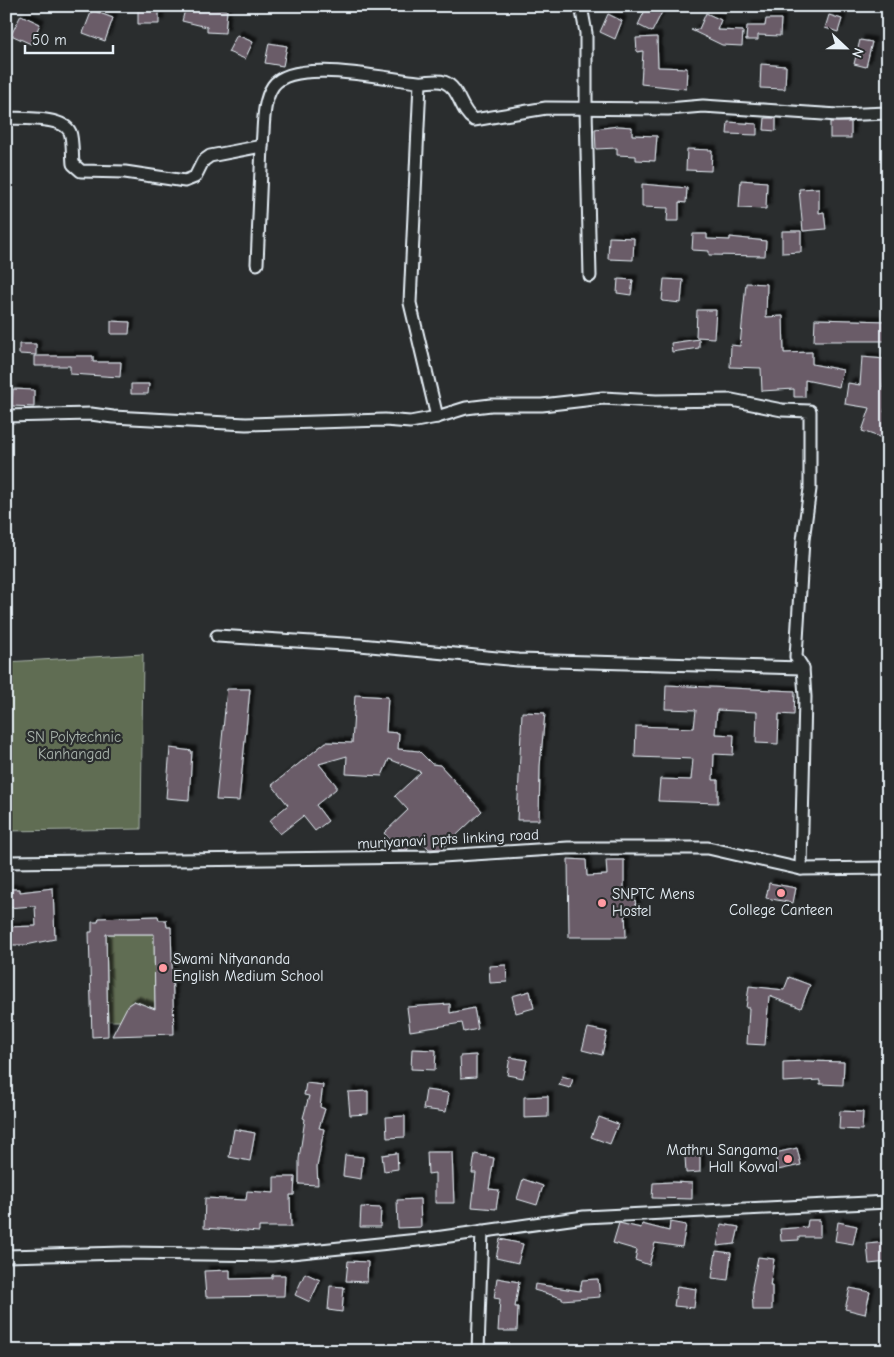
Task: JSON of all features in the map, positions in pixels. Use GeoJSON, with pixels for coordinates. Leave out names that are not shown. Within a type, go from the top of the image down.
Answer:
{"type":"FeatureCollection","features":[{"type":"Feature","properties":{"kind":"street"},"geometry":{"type":"LineString","coordinates":[[581,6],[586,33],[590,276]]}},
{"type":"Feature","properties":{"kind":"street"},"geometry":{"type":"LineString","coordinates":[[258,264],[262,146],[266,101],[273,86],[280,79],[290,75],[346,73],[420,83],[446,83],[456,91],[465,114],[474,120],[546,108],[668,109],[703,106],[838,115],[888,113]]}},
{"type":"Feature","properties":{"kind":"street"},"geometry":{"type":"LineString","coordinates":[[420,83],[410,302],[437,417]]}},
{"type":"Feature","properties":{"kind":"street"},"geometry":{"type":"LineString","coordinates":[[6,118],[55,121],[64,124],[70,132],[73,164],[81,171],[126,172],[186,181],[195,177],[204,161],[210,156],[262,146]]}},
{"type":"Feature","properties":{"kind":"street"},"geometry":{"type":"LineString","coordinates":[[6,416],[91,414],[113,417],[246,424],[385,420],[410,422],[437,417],[466,408],[491,405],[542,405],[603,398],[656,401],[732,400],[782,410],[810,412],[810,489],[803,540],[796,657],[803,668],[805,697],[801,869]]}},
{"type":"Feature","properties":{"kind":"street"},"geometry":{"type":"LineString","coordinates":[[217,636],[360,645],[518,660],[803,668]]}},
{"type":"Feature","properties":{"kind":"street","name":"muriyanavi ppts linking road"},"geometry":{"type":"LineString","coordinates":[[6,862],[428,857],[568,848],[708,848],[801,869],[888,868]]}},
{"type":"Feature","properties":{"kind":"street"},"geometry":{"type":"LineString","coordinates":[[6,1256],[124,1253],[272,1255],[482,1231],[584,1217],[888,1202]]}},
{"type":"Feature","properties":{"kind":"street"},"geometry":{"type":"LineString","coordinates":[[479,1348],[482,1231]]}},
{"type":"Feature","properties":{"kind":"green space","name":"SN Polytechnic Kanhangad"},"geometry":{"type":"Polygon","coordinates":[[[143,654],[141,829],[6,831],[6,662],[143,654]]]}},
{"type":"Feature","properties":{"kind":"green space"},"geometry":{"type":"Polygon","coordinates":[[[106,934],[154,934],[155,1018],[145,1011],[142,1004],[134,1001],[128,1005],[125,1021],[108,1021],[106,934]]]}},
{"type":"Feature","properties":{"kind":"building"},"geometry":{"type":"Polygon","coordinates":[[[186,6],[209,10],[209,8],[227,10],[225,33],[207,32],[207,27],[182,21],[186,6]]]}},
{"type":"Feature","properties":{"kind":"building"},"geometry":{"type":"Polygon","coordinates":[[[647,6],[665,6],[652,32],[638,25],[647,6]]]}},
{"type":"Feature","properties":{"kind":"building"},"geometry":{"type":"Polygon","coordinates":[[[138,7],[159,8],[159,24],[138,24],[138,7]]]}},
{"type":"Feature","properties":{"kind":"building"},"geometry":{"type":"Polygon","coordinates":[[[92,10],[113,18],[105,41],[83,33],[92,10]]]}},
{"type":"Feature","properties":{"kind":"building"},"geometry":{"type":"Polygon","coordinates":[[[706,13],[721,20],[717,30],[743,31],[742,46],[722,45],[691,30],[699,29],[706,13]]]}},
{"type":"Feature","properties":{"kind":"building"},"geometry":{"type":"Polygon","coordinates":[[[608,14],[622,21],[615,39],[600,32],[608,14]]]}},
{"type":"Feature","properties":{"kind":"building"},"geometry":{"type":"Polygon","coordinates":[[[21,15],[40,24],[31,44],[11,35],[21,15]]]}},
{"type":"Feature","properties":{"kind":"building"},"geometry":{"type":"Polygon","coordinates":[[[829,15],[842,19],[838,32],[825,28],[829,15]]]}},
{"type":"Feature","properties":{"kind":"building"},"geometry":{"type":"Polygon","coordinates":[[[766,19],[781,19],[780,36],[758,35],[758,40],[746,40],[747,26],[765,26],[766,19]]]}},
{"type":"Feature","properties":{"kind":"building"},"geometry":{"type":"Polygon","coordinates":[[[237,35],[253,42],[245,59],[228,52],[237,35]]]}},
{"type":"Feature","properties":{"kind":"building"},"geometry":{"type":"Polygon","coordinates":[[[657,37],[658,67],[687,68],[686,89],[641,84],[643,51],[637,52],[636,38],[657,37]]]}},
{"type":"Feature","properties":{"kind":"building"},"geometry":{"type":"Polygon","coordinates":[[[860,40],[872,42],[866,67],[854,64],[860,40]]]}},
{"type":"Feature","properties":{"kind":"building"},"geometry":{"type":"Polygon","coordinates":[[[269,43],[287,46],[283,66],[265,63],[269,43]]]}},
{"type":"Feature","properties":{"kind":"building"},"geometry":{"type":"Polygon","coordinates":[[[761,64],[786,66],[785,89],[760,88],[761,64]]]}},
{"type":"Feature","properties":{"kind":"building"},"geometry":{"type":"Polygon","coordinates":[[[765,118],[776,118],[776,131],[764,130],[765,118]]]}},
{"type":"Feature","properties":{"kind":"building"},"geometry":{"type":"Polygon","coordinates":[[[728,122],[757,124],[757,135],[727,134],[728,122]]]}},
{"type":"Feature","properties":{"kind":"building"},"geometry":{"type":"Polygon","coordinates":[[[830,122],[851,122],[851,138],[830,138],[830,122]]]}},
{"type":"Feature","properties":{"kind":"building"},"geometry":{"type":"Polygon","coordinates":[[[618,126],[632,127],[632,135],[657,136],[655,161],[636,160],[636,156],[617,155],[617,148],[596,149],[595,129],[618,126]]]}},
{"type":"Feature","properties":{"kind":"building"},"geometry":{"type":"Polygon","coordinates":[[[687,149],[712,150],[711,171],[686,170],[687,149]]]}},
{"type":"Feature","properties":{"kind":"building"},"geometry":{"type":"Polygon","coordinates":[[[741,180],[767,182],[766,209],[739,208],[741,180]]]}},
{"type":"Feature","properties":{"kind":"building"},"geometry":{"type":"Polygon","coordinates":[[[642,184],[687,188],[686,203],[679,202],[679,221],[667,221],[668,208],[642,207],[642,184]]]}},
{"type":"Feature","properties":{"kind":"building"},"geometry":{"type":"Polygon","coordinates":[[[819,188],[819,213],[824,212],[826,229],[803,231],[799,189],[819,188]]]}},
{"type":"Feature","properties":{"kind":"building"},"geometry":{"type":"Polygon","coordinates":[[[782,231],[801,231],[801,252],[782,253],[782,231]]]}},
{"type":"Feature","properties":{"kind":"building"},"geometry":{"type":"Polygon","coordinates":[[[693,234],[707,234],[707,239],[730,240],[730,237],[766,241],[765,256],[709,255],[709,251],[692,250],[693,234]]]}},
{"type":"Feature","properties":{"kind":"building"},"geometry":{"type":"Polygon","coordinates":[[[609,237],[634,238],[633,260],[608,259],[609,237]]]}},
{"type":"Feature","properties":{"kind":"building"},"geometry":{"type":"Polygon","coordinates":[[[618,279],[633,280],[631,295],[617,293],[618,279]]]}},
{"type":"Feature","properties":{"kind":"building"},"geometry":{"type":"Polygon","coordinates":[[[664,279],[683,280],[681,303],[662,301],[664,279]]]}},
{"type":"Feature","properties":{"kind":"building"},"geometry":{"type":"Polygon","coordinates":[[[746,283],[767,284],[766,317],[783,316],[784,353],[812,352],[812,364],[843,370],[839,387],[805,380],[805,397],[794,397],[794,389],[762,391],[761,368],[730,367],[731,345],[740,346],[746,283]]]}},
{"type":"Feature","properties":{"kind":"building"},"geometry":{"type":"Polygon","coordinates":[[[697,310],[716,310],[714,338],[696,337],[697,310]]]}},
{"type":"Feature","properties":{"kind":"building"},"geometry":{"type":"Polygon","coordinates":[[[815,319],[888,321],[888,341],[814,341],[815,319]]]}},
{"type":"Feature","properties":{"kind":"building"},"geometry":{"type":"Polygon","coordinates":[[[111,321],[130,322],[129,334],[111,334],[111,321]]]}},
{"type":"Feature","properties":{"kind":"building"},"geometry":{"type":"Polygon","coordinates":[[[699,339],[699,348],[672,352],[671,343],[699,339]]]}},
{"type":"Feature","properties":{"kind":"building"},"geometry":{"type":"Polygon","coordinates":[[[19,344],[36,344],[36,355],[19,354],[19,344]]]}},
{"type":"Feature","properties":{"kind":"building"},"geometry":{"type":"Polygon","coordinates":[[[34,356],[93,356],[93,362],[121,362],[120,377],[70,374],[70,366],[34,366],[34,356]]]}},
{"type":"Feature","properties":{"kind":"building"},"geometry":{"type":"Polygon","coordinates":[[[862,357],[885,359],[883,388],[888,389],[888,401],[884,412],[888,413],[888,431],[885,439],[862,431],[870,408],[845,404],[848,383],[860,385],[862,357]]]}},
{"type":"Feature","properties":{"kind":"building"},"geometry":{"type":"Polygon","coordinates":[[[131,384],[149,384],[148,394],[131,394],[131,384]]]}},
{"type":"Feature","properties":{"kind":"building"},"geometry":{"type":"Polygon","coordinates":[[[13,389],[34,390],[34,407],[12,406],[13,389]]]}},
{"type":"Feature","properties":{"kind":"building"},"geometry":{"type":"Polygon","coordinates":[[[666,685],[795,691],[794,715],[779,714],[778,744],[756,743],[757,712],[717,710],[715,734],[734,735],[733,755],[714,754],[713,780],[718,780],[718,803],[658,801],[660,779],[691,780],[693,759],[635,757],[636,726],[694,728],[696,710],[665,709],[666,685]]]}},
{"type":"Feature","properties":{"kind":"building"},"geometry":{"type":"Polygon","coordinates":[[[227,689],[250,689],[239,801],[216,800],[227,689]]]}},
{"type":"Feature","properties":{"kind":"building"},"geometry":{"type":"Polygon","coordinates":[[[355,695],[388,697],[386,732],[399,733],[398,749],[419,751],[432,764],[440,765],[482,811],[442,849],[429,849],[419,838],[407,850],[399,850],[384,833],[408,810],[395,796],[421,772],[389,759],[382,776],[346,774],[347,756],[319,764],[336,785],[336,789],[316,805],[328,821],[315,831],[303,816],[280,834],[269,821],[288,805],[272,785],[326,742],[352,743],[355,695]]]}},
{"type":"Feature","properties":{"kind":"building"},"geometry":{"type":"Polygon","coordinates":[[[522,712],[545,713],[540,766],[539,820],[517,820],[522,712]]]}},
{"type":"Feature","properties":{"kind":"building"},"geometry":{"type":"Polygon","coordinates":[[[170,748],[192,751],[189,800],[166,798],[170,748]]]}},
{"type":"Feature","properties":{"kind":"building","name":"SNPTC Mens Hostel"},"geometry":{"type":"Polygon","coordinates":[[[568,859],[586,860],[587,876],[607,875],[606,860],[624,860],[624,898],[635,897],[636,909],[625,910],[626,937],[569,937],[568,859]]]}},
{"type":"Feature","properties":{"kind":"building","name":"College Canteen"},"geometry":{"type":"Polygon","coordinates":[[[769,883],[796,888],[793,903],[766,898],[769,883]]]}},
{"type":"Feature","properties":{"kind":"building"},"geometry":{"type":"Polygon","coordinates":[[[53,888],[55,939],[26,945],[6,945],[6,927],[36,926],[35,906],[6,908],[6,889],[20,889],[20,892],[53,888]]]}},
{"type":"Feature","properties":{"kind":"building","name":"Swami Nityananda English Medium School"},"geometry":{"type":"Polygon","coordinates":[[[158,916],[159,920],[166,920],[167,927],[171,927],[174,1034],[112,1036],[128,1005],[134,1001],[155,1009],[154,934],[106,934],[108,1036],[92,1037],[89,932],[92,932],[92,922],[98,922],[99,918],[158,916]]]}},
{"type":"Feature","properties":{"kind":"building"},"geometry":{"type":"Polygon","coordinates":[[[506,965],[507,982],[490,983],[489,966],[506,965]]]}},
{"type":"Feature","properties":{"kind":"building"},"geometry":{"type":"Polygon","coordinates":[[[789,977],[810,985],[801,1008],[769,996],[765,1045],[747,1044],[749,1008],[746,1008],[749,986],[784,990],[789,977]]]}},
{"type":"Feature","properties":{"kind":"building"},"geometry":{"type":"Polygon","coordinates":[[[530,991],[534,1008],[516,1013],[512,996],[530,991]]]}},
{"type":"Feature","properties":{"kind":"building"},"geometry":{"type":"Polygon","coordinates":[[[450,1004],[450,1013],[474,1008],[478,1029],[464,1032],[462,1023],[410,1031],[407,1007],[450,1004]]]}},
{"type":"Feature","properties":{"kind":"building"},"geometry":{"type":"Polygon","coordinates":[[[588,1028],[607,1032],[602,1055],[582,1050],[588,1028]]]}},
{"type":"Feature","properties":{"kind":"building"},"geometry":{"type":"Polygon","coordinates":[[[412,1049],[436,1050],[435,1070],[411,1069],[412,1049]]]}},
{"type":"Feature","properties":{"kind":"building"},"geometry":{"type":"Polygon","coordinates":[[[476,1055],[476,1077],[461,1078],[460,1056],[476,1055]]]}},
{"type":"Feature","properties":{"kind":"building"},"geometry":{"type":"Polygon","coordinates":[[[510,1057],[527,1060],[523,1078],[507,1075],[510,1057]]]}},
{"type":"Feature","properties":{"kind":"building"},"geometry":{"type":"Polygon","coordinates":[[[783,1062],[844,1062],[843,1085],[820,1084],[820,1080],[783,1082],[783,1062]]]}},
{"type":"Feature","properties":{"kind":"building"},"geometry":{"type":"Polygon","coordinates":[[[562,1076],[573,1079],[570,1088],[559,1085],[562,1076]]]}},
{"type":"Feature","properties":{"kind":"building"},"geometry":{"type":"Polygon","coordinates":[[[306,1083],[323,1085],[320,1107],[325,1109],[319,1128],[324,1129],[317,1167],[318,1185],[299,1184],[299,1159],[305,1119],[303,1118],[309,1096],[304,1095],[306,1083]]]}},
{"type":"Feature","properties":{"kind":"building"},"geometry":{"type":"Polygon","coordinates":[[[426,1090],[449,1093],[446,1112],[423,1109],[426,1090]]]}},
{"type":"Feature","properties":{"kind":"building"},"geometry":{"type":"Polygon","coordinates":[[[368,1091],[368,1114],[350,1115],[348,1092],[368,1091]]]}},
{"type":"Feature","properties":{"kind":"building"},"geometry":{"type":"Polygon","coordinates":[[[548,1096],[548,1117],[524,1118],[524,1097],[548,1096]]]}},
{"type":"Feature","properties":{"kind":"building"},"geometry":{"type":"Polygon","coordinates":[[[840,1111],[863,1112],[862,1130],[839,1129],[840,1111]]]}},
{"type":"Feature","properties":{"kind":"building"},"geometry":{"type":"Polygon","coordinates":[[[405,1116],[405,1137],[387,1138],[386,1117],[405,1116]]]}},
{"type":"Feature","properties":{"kind":"building"},"geometry":{"type":"Polygon","coordinates":[[[599,1117],[618,1124],[610,1144],[591,1137],[599,1117]]]}},
{"type":"Feature","properties":{"kind":"building"},"geometry":{"type":"Polygon","coordinates":[[[234,1129],[255,1133],[250,1161],[229,1157],[234,1129]]]}},
{"type":"Feature","properties":{"kind":"building","name":"Mathru Sangama Hall Kovval"},"geometry":{"type":"Polygon","coordinates":[[[797,1148],[801,1165],[778,1170],[775,1153],[797,1148]]]}},
{"type":"Feature","properties":{"kind":"building"},"geometry":{"type":"Polygon","coordinates":[[[427,1152],[452,1152],[454,1203],[435,1203],[435,1173],[428,1174],[427,1152]]]}},
{"type":"Feature","properties":{"kind":"building"},"geometry":{"type":"Polygon","coordinates":[[[397,1153],[398,1169],[384,1171],[382,1155],[397,1153]]]}},
{"type":"Feature","properties":{"kind":"building"},"geometry":{"type":"Polygon","coordinates":[[[475,1154],[494,1158],[489,1189],[499,1190],[496,1209],[472,1207],[476,1173],[472,1173],[475,1154]]]}},
{"type":"Feature","properties":{"kind":"building"},"geometry":{"type":"Polygon","coordinates":[[[345,1155],[363,1157],[361,1179],[343,1176],[345,1155]]]}},
{"type":"Feature","properties":{"kind":"building"},"geometry":{"type":"Polygon","coordinates":[[[700,1155],[700,1172],[686,1173],[685,1156],[700,1155]]]}},
{"type":"Feature","properties":{"kind":"building"},"geometry":{"type":"Polygon","coordinates":[[[274,1177],[295,1177],[294,1195],[290,1195],[291,1227],[259,1227],[259,1232],[204,1228],[205,1198],[246,1200],[247,1191],[274,1193],[274,1177]]]}},
{"type":"Feature","properties":{"kind":"building"},"geometry":{"type":"Polygon","coordinates":[[[523,1179],[543,1186],[537,1205],[517,1199],[523,1179]]]}},
{"type":"Feature","properties":{"kind":"building"},"geometry":{"type":"Polygon","coordinates":[[[653,1183],[692,1183],[692,1199],[652,1198],[653,1183]]]}},
{"type":"Feature","properties":{"kind":"building"},"geometry":{"type":"Polygon","coordinates":[[[420,1199],[421,1227],[398,1228],[397,1200],[420,1199]]]}},
{"type":"Feature","properties":{"kind":"building"},"geometry":{"type":"Polygon","coordinates":[[[361,1207],[381,1208],[380,1227],[360,1227],[361,1207]]]}},
{"type":"Feature","properties":{"kind":"building"},"geometry":{"type":"Polygon","coordinates":[[[808,1220],[820,1220],[820,1237],[799,1237],[799,1240],[781,1241],[780,1229],[807,1227],[808,1220]]]}},
{"type":"Feature","properties":{"kind":"building"},"geometry":{"type":"Polygon","coordinates":[[[670,1222],[686,1225],[682,1247],[655,1243],[649,1265],[635,1260],[637,1250],[613,1243],[619,1223],[641,1228],[642,1224],[669,1231],[670,1222]]]}},
{"type":"Feature","properties":{"kind":"building"},"geometry":{"type":"Polygon","coordinates":[[[838,1222],[857,1226],[853,1244],[835,1241],[838,1222]]]}},
{"type":"Feature","properties":{"kind":"building"},"geometry":{"type":"Polygon","coordinates":[[[721,1224],[739,1227],[735,1244],[717,1246],[721,1224]]]}},
{"type":"Feature","properties":{"kind":"building"},"geometry":{"type":"Polygon","coordinates":[[[500,1239],[523,1244],[518,1263],[496,1258],[500,1239]]]}},
{"type":"Feature","properties":{"kind":"building"},"geometry":{"type":"Polygon","coordinates":[[[887,1242],[888,1262],[869,1264],[867,1244],[887,1242]]]}},
{"type":"Feature","properties":{"kind":"building"},"geometry":{"type":"Polygon","coordinates":[[[716,1251],[731,1253],[728,1280],[712,1278],[716,1251]]]}},
{"type":"Feature","properties":{"kind":"building"},"geometry":{"type":"Polygon","coordinates":[[[758,1257],[774,1259],[770,1286],[772,1286],[772,1310],[753,1310],[752,1287],[758,1257]]]}},
{"type":"Feature","properties":{"kind":"building"},"geometry":{"type":"Polygon","coordinates":[[[348,1261],[368,1262],[367,1282],[346,1281],[348,1261]]]}},
{"type":"Feature","properties":{"kind":"building"},"geometry":{"type":"Polygon","coordinates":[[[230,1270],[230,1279],[272,1278],[272,1275],[285,1275],[284,1296],[206,1297],[204,1271],[230,1270]]]}},
{"type":"Feature","properties":{"kind":"building"},"geometry":{"type":"Polygon","coordinates":[[[305,1273],[320,1280],[310,1302],[295,1295],[305,1273]]]}},
{"type":"Feature","properties":{"kind":"building"},"geometry":{"type":"Polygon","coordinates":[[[497,1278],[519,1282],[515,1307],[518,1307],[517,1331],[498,1331],[500,1299],[494,1298],[497,1278]]]}},
{"type":"Feature","properties":{"kind":"building"},"geometry":{"type":"Polygon","coordinates":[[[598,1279],[600,1297],[562,1300],[562,1298],[534,1290],[535,1284],[580,1291],[582,1280],[598,1279]]]}},
{"type":"Feature","properties":{"kind":"building"},"geometry":{"type":"Polygon","coordinates":[[[330,1286],[344,1287],[342,1312],[328,1310],[330,1286]]]}},
{"type":"Feature","properties":{"kind":"building"},"geometry":{"type":"Polygon","coordinates":[[[677,1286],[696,1289],[694,1308],[674,1306],[677,1286]]]}},
{"type":"Feature","properties":{"kind":"building"},"geometry":{"type":"Polygon","coordinates":[[[850,1288],[870,1292],[865,1314],[845,1309],[850,1288]]]}},
{"type":"Feature","properties":{"kind":"place","name":"College Canteen"},"geometry":{"type":"Point","coordinates":[781,893]}},
{"type":"Feature","properties":{"kind":"place","name":"SNPTC Mens Hostel"},"geometry":{"type":"Point","coordinates":[602,903]}},
{"type":"Feature","properties":{"kind":"place","name":"Swami Nityananda English Medium School"},"geometry":{"type":"Point","coordinates":[163,968]}},
{"type":"Feature","properties":{"kind":"place","name":"Mathru Sangama Hall Kovval"},"geometry":{"type":"Point","coordinates":[788,1159]}}]}
